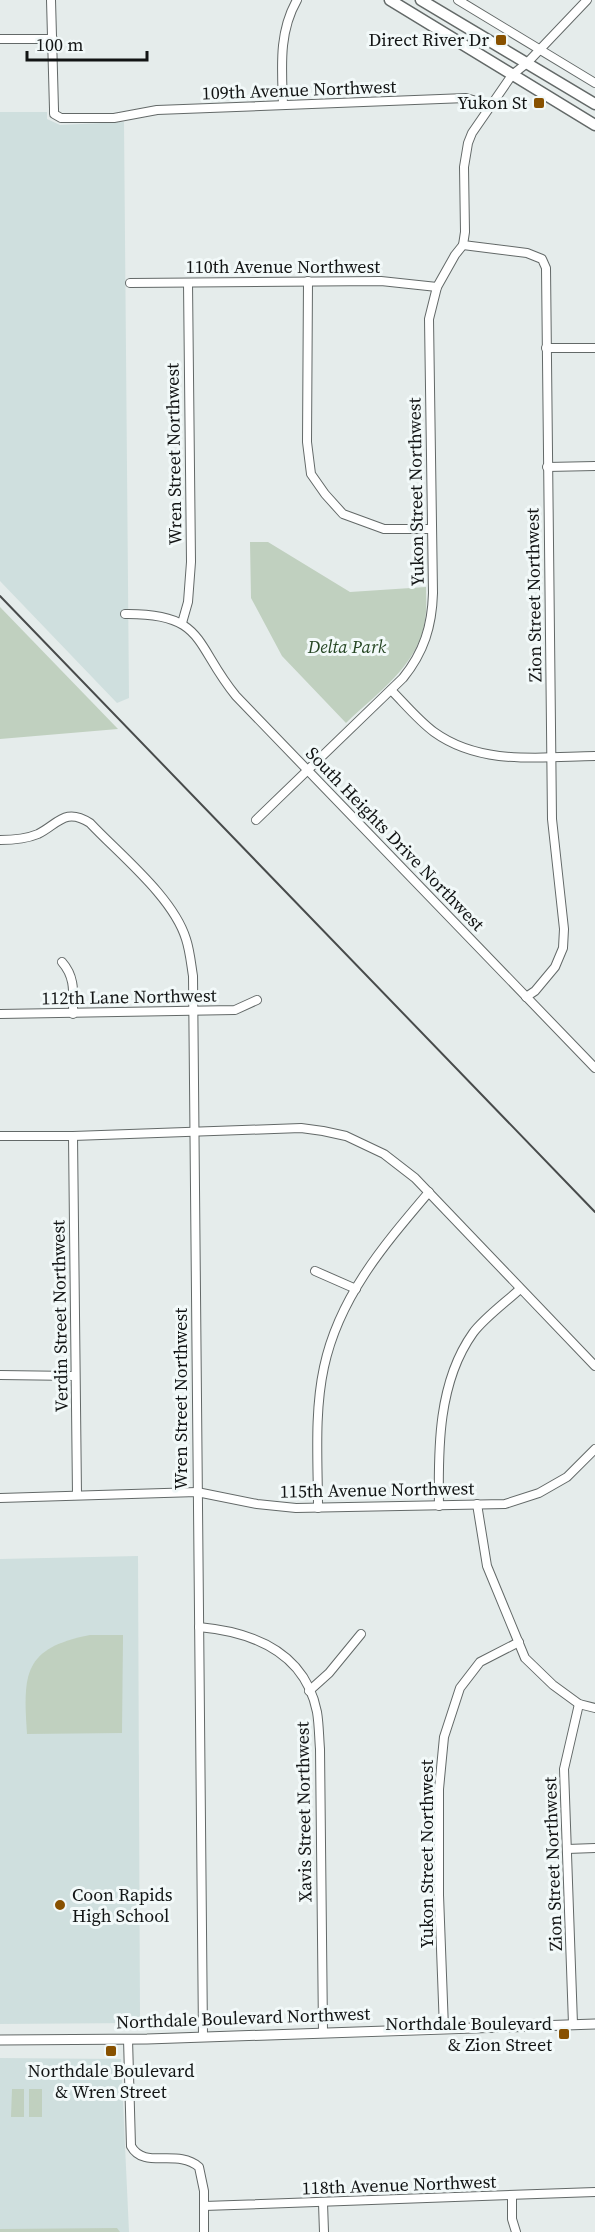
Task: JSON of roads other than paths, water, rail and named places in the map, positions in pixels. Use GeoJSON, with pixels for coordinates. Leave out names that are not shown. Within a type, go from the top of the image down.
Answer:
{"type":"FeatureCollection","features":[{"type":"Feature","properties":{"kind":"main road"},"geometry":{"type":"LineString","coordinates":[[390,0],[595,125]]}},
{"type":"Feature","properties":{"kind":"main road"},"geometry":{"type":"LineString","coordinates":[[422,0],[595,104]]}},
{"type":"Feature","properties":{"kind":"street"},"geometry":{"type":"LineString","coordinates":[[0,39],[53,39],[51,0]]}},
{"type":"Feature","properties":{"kind":"street"},"geometry":{"type":"LineString","coordinates":[[283,105],[283,39],[297,0]]}},
{"type":"Feature","properties":{"kind":"street"},"geometry":{"type":"LineString","coordinates":[[458,0],[595,83]]}},
{"type":"Feature","properties":{"kind":"street"},"geometry":{"type":"LineString","coordinates":[[464,245],[465,153],[472,133],[512,75],[527,63],[586,0]]}},
{"type":"Feature","properties":{"kind":"street","name":"109th Avenue Northwest"},"geometry":{"type":"LineString","coordinates":[[53,39],[54,109],[57,117],[114,118],[158,110],[466,98],[480,102],[488,108]]}},
{"type":"Feature","properties":{"kind":"street","name":"Yukon Street Northwest"},"geometry":{"type":"LineString","coordinates":[[256,820],[391,690],[418,657],[430,625],[433,593],[429,319],[437,287],[455,255],[464,245]]}},
{"type":"Feature","properties":{"kind":"street","name":"Zion Street Northwest"},"geometry":{"type":"LineString","coordinates":[[464,245],[527,253],[542,259],[546,268],[550,757],[552,819],[563,911],[562,948],[555,966],[547,977],[526,997]]}},
{"type":"Feature","properties":{"kind":"street"},"geometry":{"type":"LineString","coordinates":[[308,281],[307,442],[311,474],[325,494],[344,514],[384,529],[432,530]]}},
{"type":"Feature","properties":{"kind":"street","name":"110th Avenue Northwest"},"geometry":{"type":"LineString","coordinates":[[129,283],[393,281],[437,287]]}},
{"type":"Feature","properties":{"kind":"street","name":"Wren Street Northwest"},"geometry":{"type":"LineString","coordinates":[[182,623],[188,602],[190,572],[188,283]]}},
{"type":"Feature","properties":{"kind":"street"},"geometry":{"type":"LineString","coordinates":[[546,348],[595,348]]}},
{"type":"Feature","properties":{"kind":"street"},"geometry":{"type":"LineString","coordinates":[[548,467],[595,466]]}},
{"type":"Feature","properties":{"kind":"street"},"geometry":{"type":"LineString","coordinates":[[126,614],[158,615],[182,623]]}},
{"type":"Feature","properties":{"kind":"street","name":"South Heights Drive Northwest"},"geometry":{"type":"LineString","coordinates":[[182,623],[197,636],[220,675],[236,696],[595,1068]]}},
{"type":"Feature","properties":{"kind":"street"},"geometry":{"type":"LineString","coordinates":[[391,690],[433,731],[462,747],[501,757],[595,756]]}},
{"type":"Feature","properties":{"kind":"street","name":"Wren Street Northwest"},"geometry":{"type":"LineString","coordinates":[[0,840],[26,838],[40,833],[66,816],[78,817],[90,823],[146,881],[174,915],[186,939],[193,976],[203,2036]]}},
{"type":"Feature","properties":{"kind":"street"},"geometry":{"type":"LineString","coordinates":[[62,962],[70,971],[73,982],[73,1014]]}},
{"type":"Feature","properties":{"kind":"street","name":"112th Lane Northwest"},"geometry":{"type":"LineString","coordinates":[[0,1014],[236,1010],[257,1000]]}},
{"type":"Feature","properties":{"kind":"street"},"geometry":{"type":"LineString","coordinates":[[0,1136],[73,1136],[301,1128],[346,1136],[384,1154],[415,1178],[595,1366]]}},
{"type":"Feature","properties":{"kind":"street","name":"Verdin Street Northwest"},"geometry":{"type":"LineString","coordinates":[[73,1136],[77,1495]]}},
{"type":"Feature","properties":{"kind":"street"},"geometry":{"type":"LineString","coordinates":[[318,1508],[318,1411],[324,1366],[344,1307],[376,1254],[429,1192]]}},
{"type":"Feature","properties":{"kind":"street"},"geometry":{"type":"LineString","coordinates":[[315,1271],[356,1289]]}},
{"type":"Feature","properties":{"kind":"street"},"geometry":{"type":"LineString","coordinates":[[439,1506],[441,1422],[454,1369],[474,1332],[520,1289]]}},
{"type":"Feature","properties":{"kind":"street"},"geometry":{"type":"LineString","coordinates":[[0,1375],[75,1376]]}},
{"type":"Feature","properties":{"kind":"street","name":"115th Avenue Northwest"},"geometry":{"type":"LineString","coordinates":[[0,1498],[197,1492],[275,1507],[506,1504],[539,1493],[567,1477],[595,1449]]}},
{"type":"Feature","properties":{"kind":"street"},"geometry":{"type":"LineString","coordinates":[[477,1504],[487,1566],[525,1658],[553,1685],[579,1704],[595,1708]]}},
{"type":"Feature","properties":{"kind":"street","name":"Xavis Street Northwest"},"geometry":{"type":"LineString","coordinates":[[199,1627],[239,1632],[275,1648],[293,1665],[309,1691],[317,1712],[320,1749],[323,2032]]}},
{"type":"Feature","properties":{"kind":"street"},"geometry":{"type":"LineString","coordinates":[[309,1691],[329,1673],[361,1634]]}},
{"type":"Feature","properties":{"kind":"street","name":"Yukon Street Northwest"},"geometry":{"type":"LineString","coordinates":[[444,2028],[439,1895],[439,1789],[444,1737],[460,1688],[480,1662],[519,1642]]}},
{"type":"Feature","properties":{"kind":"street","name":"Zion Street Northwest"},"geometry":{"type":"LineString","coordinates":[[573,2024],[564,1769],[579,1704]]}},
{"type":"Feature","properties":{"kind":"street"},"geometry":{"type":"LineString","coordinates":[[567,1849],[595,1848]]}},
{"type":"Feature","properties":{"kind":"street","name":"Northdale Boulevard Northwest"},"geometry":{"type":"LineString","coordinates":[[0,2040],[128,2039],[595,2024]]}},
{"type":"Feature","properties":{"kind":"street"},"geometry":{"type":"LineString","coordinates":[[128,2039],[131,2146],[135,2153],[142,2157],[184,2158],[199,2167],[202,2177],[204,2232]]}},
{"type":"Feature","properties":{"kind":"street","name":"118th Avenue Northwest"},"geometry":{"type":"LineString","coordinates":[[204,2206],[595,2192]]}},
{"type":"Feature","properties":{"kind":"street"},"geometry":{"type":"LineString","coordinates":[[512,2196],[512,2219],[516,2232]]}},
{"type":"Feature","properties":{"kind":"street"},"geometry":{"type":"LineString","coordinates":[[323,2203],[324,2232]]}},
{"type":"Feature","properties":{"kind":"railway"},"geometry":{"type":"LineString","coordinates":[[0,596],[595,1212]]}},
{"type":"Feature","properties":{"kind":"place","name":"Direct River Dr"},"geometry":{"type":"Point","coordinates":[501,40]}},
{"type":"Feature","properties":{"kind":"place","name":"Yukon St"},"geometry":{"type":"Point","coordinates":[539,103]}},
{"type":"Feature","properties":{"kind":"place","name":"Coon Rapids High School"},"geometry":{"type":"Point","coordinates":[60,1905]}},
{"type":"Feature","properties":{"kind":"place","name":"Northdale Boulevard & Zion Street"},"geometry":{"type":"Point","coordinates":[564,2034]}},
{"type":"Feature","properties":{"kind":"place","name":"Northdale Boulevard & Wren Street"},"geometry":{"type":"Point","coordinates":[111,2051]}},
{"type":"Feature","properties":{"kind":"park label","name":"Delta Park"},"geometry":{"type":"Point","coordinates":[347,647]}}]}
